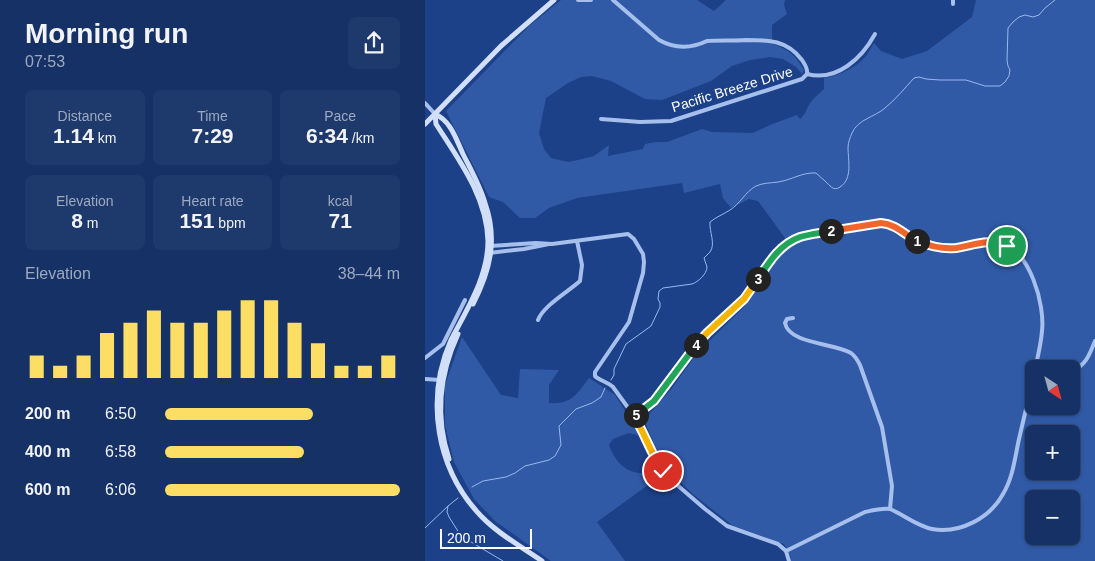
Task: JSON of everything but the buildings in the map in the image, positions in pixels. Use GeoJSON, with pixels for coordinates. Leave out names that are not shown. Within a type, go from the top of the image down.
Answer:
{"type":"FeatureCollection","features":[{"type":"Feature","properties":{"kind":"main road"},"geometry":{"type":"LineString","coordinates":[[425,124],[522,26],[554,0]]}},
{"type":"Feature","properties":{"kind":"main road"},"geometry":{"type":"LineString","coordinates":[[435,114],[436,124],[472,183],[480,200],[487,228],[489,250]]}},
{"type":"Feature","properties":{"kind":"main road"},"geometry":{"type":"LineString","coordinates":[[435,114],[442,117],[453,132],[481,193],[488,214],[489,250],[478,286],[444,357],[436,407],[437,430],[450,471],[465,496],[482,517],[498,531],[542,561]]}},
{"type":"Feature","properties":{"kind":"street"},"geometry":{"type":"LineString","coordinates":[[578,0],[591,0]]}},
{"type":"Feature","properties":{"kind":"street"},"geometry":{"type":"LineString","coordinates":[[607,0],[614,1],[667,45],[685,48],[707,41],[771,40],[789,47],[796,53],[806,66],[807,74],[820,75],[832,73],[849,66],[864,52],[875,34]]}},
{"type":"Feature","properties":{"kind":"street","name":"Pacific Breeze Drive"},"geometry":{"type":"LineString","coordinates":[[601,120],[671,121],[802,79],[807,74]]}},
{"type":"Feature","properties":{"kind":"street"},"geometry":{"type":"LineString","coordinates":[[425,103],[435,114]]}},
{"type":"Feature","properties":{"kind":"street"},"geometry":{"type":"LineString","coordinates":[[634,416],[654,401],[702,337],[744,299],[771,259],[780,250],[800,237],[881,223],[895,226],[913,239],[927,245],[949,248],[980,242],[992,242],[1000,243],[1014,250],[1033,276],[1038,292],[1043,330],[1037,360]]}},
{"type":"Feature","properties":{"kind":"street"},"geometry":{"type":"LineString","coordinates":[[489,250],[537,247],[628,234],[634,239],[643,254],[644,262],[643,273],[629,322],[595,374],[597,378],[613,387],[634,416],[658,464],[675,484],[727,526],[778,544],[786,551],[789,561]]}},
{"type":"Feature","properties":{"kind":"street"},"geometry":{"type":"LineString","coordinates":[[538,320],[545,309],[580,281],[583,265],[577,241]]}},
{"type":"Feature","properties":{"kind":"street"},"geometry":{"type":"LineString","coordinates":[[425,358],[443,344],[465,300]]}},
{"type":"Feature","properties":{"kind":"street"},"geometry":{"type":"LineString","coordinates":[[793,318],[787,319],[785,323],[787,329],[791,332],[807,340],[849,352],[857,360],[882,426],[892,486],[890,509]]}},
{"type":"Feature","properties":{"kind":"street"},"geometry":{"type":"LineString","coordinates":[[1080,367],[1086,361],[1095,341]]}},
{"type":"Feature","properties":{"kind":"street"},"geometry":{"type":"LineString","coordinates":[[425,379],[440,380]]}},
{"type":"Feature","properties":{"kind":"street"},"geometry":{"type":"LineString","coordinates":[[786,551],[865,512],[890,509],[920,524],[935,529],[966,526],[978,520],[999,501],[1008,484],[1025,415]]}},
{"type":"Feature","properties":{"kind":"shaded area"},"geometry":{"type":"Polygon","coordinates":[[[561,0],[697,0],[714,11],[726,0],[785,0],[784,5],[787,14],[772,25],[772,43],[794,56],[804,70],[802,74],[796,67],[783,59],[770,57],[750,60],[732,66],[711,81],[662,100],[645,99],[611,81],[592,76],[581,77],[568,83],[546,98],[539,133],[544,149],[551,158],[568,162],[594,156],[609,145],[608,156],[643,149],[645,144],[667,142],[702,129],[712,132],[753,133],[797,115],[800,119],[812,100],[824,89],[824,78],[857,65],[874,43],[881,51],[902,59],[927,51],[972,17],[976,0],[1095,0],[1095,561],[791,561],[791,557],[784,544],[732,525],[694,495],[670,472],[655,446],[645,422],[698,352],[744,307],[784,251],[785,238],[758,201],[749,199],[731,208],[723,198],[720,184],[684,193],[682,183],[577,198],[549,208],[535,218],[520,218],[503,202],[489,197],[446,111],[529,26],[561,0]]]}},
{"type":"Feature","properties":{"kind":"shaded area"},"geometry":{"type":"Polygon","coordinates":[[[462,337],[501,395],[518,398],[520,369],[559,370],[549,385],[549,403],[563,402],[573,397],[589,378],[615,395],[641,436],[629,433],[613,439],[609,445],[614,455],[620,464],[629,470],[640,473],[656,469],[659,477],[597,522],[625,561],[551,561],[495,521],[474,499],[454,462],[445,425],[445,385],[462,337]]]}},
{"type":"Feature","properties":{"kind":"waterway"},"geometry":{"type":"LineString","coordinates":[[611,380],[626,344],[651,326],[660,307],[659,291],[663,288],[692,284],[704,275],[707,267],[704,258],[712,249],[710,222],[734,207],[749,191],[761,184],[816,173],[835,189],[840,187],[847,179],[849,163],[848,144],[855,128],[862,121],[885,108],[914,78],[966,80],[985,86],[1000,86],[1009,76],[1010,70],[1007,60],[1008,28],[1019,17],[1039,15],[1055,0]]}},
{"type":"Feature","properties":{"kind":"waterway"},"geometry":{"type":"LineString","coordinates":[[472,487],[483,481],[506,477],[525,466],[549,460],[555,456],[561,445],[559,426],[576,409],[592,403],[601,397],[605,388]]}},
{"type":"Feature","properties":{"kind":"waterway"},"geometry":{"type":"LineString","coordinates":[[458,498],[448,506],[447,512],[461,536],[503,561]]}},
{"type":"Feature","properties":{"kind":"waterway"},"geometry":{"type":"LineString","coordinates":[[425,528],[448,506]]}},
{"type":"Feature","properties":{"kind":"route"},"geometry":{"type":"LineString","coordinates":[[663,471],[634,416],[654,401],[702,337],[744,299],[771,259],[786,245],[800,237],[887,223],[927,245],[957,248],[985,242],[1000,243],[1007,246]]}}]}
